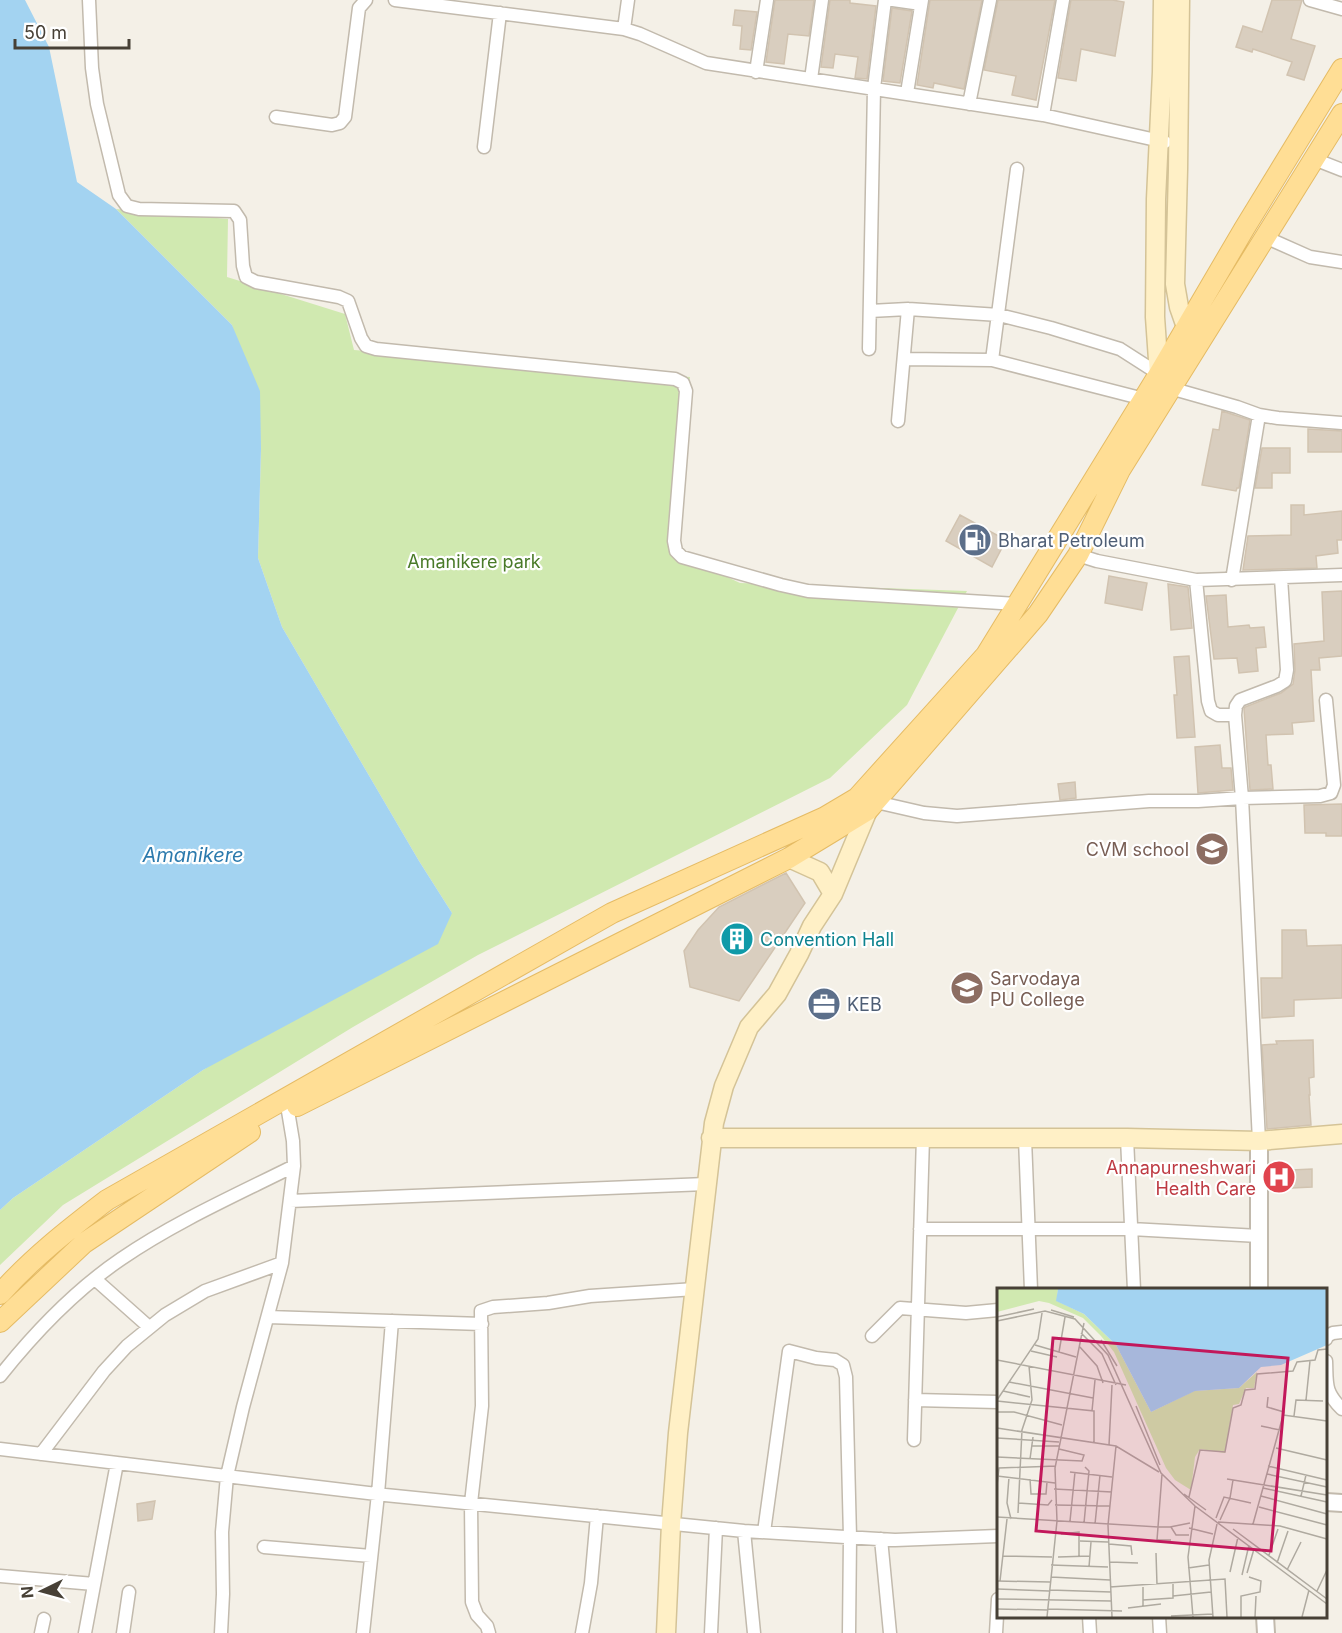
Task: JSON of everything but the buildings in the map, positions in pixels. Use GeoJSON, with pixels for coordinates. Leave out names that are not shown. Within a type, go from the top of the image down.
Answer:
{"type":"FeatureCollection","features":[{"type":"Feature","properties":{"kind":"main road"},"geometry":{"type":"LineString","coordinates":[[1163,0],[1155,284],[1165,381]]}},
{"type":"Feature","properties":{"kind":"main road"},"geometry":{"type":"LineString","coordinates":[[1180,0],[1175,284],[1186,327],[1198,344]]}},
{"type":"Feature","properties":{"kind":"main road"},"geometry":{"type":"LineString","coordinates":[[0,1294],[59,1236],[107,1200],[285,1106],[789,858],[870,801],[1038,614],[1078,555],[1165,381],[1186,327],[1342,69]]}},
{"type":"Feature","properties":{"kind":"main road"},"geometry":{"type":"LineString","coordinates":[[666,1633],[678,1433],[711,1138],[724,1086],[749,1028],[777,994],[812,926],[833,894],[870,801],[986,654],[1144,399],[1165,381],[1198,344],[1341,118]]}},
{"type":"Feature","properties":{"kind":"main road"},"geometry":{"type":"LineString","coordinates":[[0,1322],[84,1243],[265,1122],[285,1106],[612,913],[825,817],[857,798],[870,801]]}},
{"type":"Feature","properties":{"kind":"main road"},"geometry":{"type":"LineString","coordinates":[[789,858],[820,872],[833,894]]}},
{"type":"Feature","properties":{"kind":"main road"},"geometry":{"type":"LineString","coordinates":[[711,1138],[1126,1138],[1259,1141],[1342,1134]]}},
{"type":"Feature","properties":{"kind":"street"},"geometry":{"type":"LineString","coordinates":[[88,0],[96,104],[119,195],[127,206],[139,210],[234,211],[240,220],[243,266],[246,277],[256,282],[339,297],[348,301],[361,338],[366,346],[376,350],[675,379],[683,383],[686,391],[674,541],[676,551],[682,557],[808,591],[1017,604]]}},
{"type":"Feature","properties":{"kind":"street"},"geometry":{"type":"LineString","coordinates":[[276,117],[332,125],[340,123],[345,117],[360,8],[366,0]]}},
{"type":"Feature","properties":{"kind":"street"},"geometry":{"type":"LineString","coordinates":[[395,0],[624,29],[706,63],[1043,115],[1178,144]]}},
{"type":"Feature","properties":{"kind":"street"},"geometry":{"type":"LineString","coordinates":[[624,29],[628,0]]}},
{"type":"Feature","properties":{"kind":"street"},"geometry":{"type":"LineString","coordinates":[[756,72],[767,0]]}},
{"type":"Feature","properties":{"kind":"street"},"geometry":{"type":"LineString","coordinates":[[811,79],[822,0]]}},
{"type":"Feature","properties":{"kind":"street"},"geometry":{"type":"LineString","coordinates":[[869,349],[874,88],[885,0]]}},
{"type":"Feature","properties":{"kind":"street"},"geometry":{"type":"LineString","coordinates":[[893,0],[921,2],[907,93]]}},
{"type":"Feature","properties":{"kind":"street"},"geometry":{"type":"LineString","coordinates":[[969,104],[990,0]]}},
{"type":"Feature","properties":{"kind":"street"},"geometry":{"type":"LineString","coordinates":[[1043,115],[1063,0]]}},
{"type":"Feature","properties":{"kind":"street"},"geometry":{"type":"LineString","coordinates":[[1310,0],[1342,9]]}},
{"type":"Feature","properties":{"kind":"street"},"geometry":{"type":"LineString","coordinates":[[484,147],[500,14]]}},
{"type":"Feature","properties":{"kind":"street"},"geometry":{"type":"LineString","coordinates":[[1314,159],[1342,170]]}},
{"type":"Feature","properties":{"kind":"street"},"geometry":{"type":"LineString","coordinates":[[992,360],[1017,169]]}},
{"type":"Feature","properties":{"kind":"street"},"geometry":{"type":"LineString","coordinates":[[1265,237],[1310,257],[1342,262]]}},
{"type":"Feature","properties":{"kind":"street"},"geometry":{"type":"LineString","coordinates":[[870,311],[908,309],[999,315],[1051,328],[1120,350],[1165,381],[1259,415],[1342,423]]}},
{"type":"Feature","properties":{"kind":"street"},"geometry":{"type":"LineString","coordinates":[[898,421],[908,309]]}},
{"type":"Feature","properties":{"kind":"street"},"geometry":{"type":"LineString","coordinates":[[904,359],[992,360],[1144,399]]}},
{"type":"Feature","properties":{"kind":"street"},"geometry":{"type":"LineString","coordinates":[[1232,580],[1259,415]]}},
{"type":"Feature","properties":{"kind":"street"},"geometry":{"type":"LineString","coordinates":[[1078,555],[1097,561],[1196,580],[1342,575]]}},
{"type":"Feature","properties":{"kind":"street"},"geometry":{"type":"LineString","coordinates":[[1259,1288],[1259,1141],[1242,798],[1235,715],[1236,706],[1240,700],[1285,681],[1287,670],[1281,578]]}},
{"type":"Feature","properties":{"kind":"street"},"geometry":{"type":"LineString","coordinates":[[1196,580],[1208,701],[1211,711],[1218,715],[1235,715]]}},
{"type":"Feature","properties":{"kind":"street"},"geometry":{"type":"LineString","coordinates":[[870,801],[924,813],[957,816],[1149,801],[1198,801],[1331,794],[1334,785],[1326,700]]}},
{"type":"Feature","properties":{"kind":"street"},"geometry":{"type":"LineString","coordinates":[[221,1633],[222,1532],[227,1476],[282,1263],[290,1201],[294,1166],[293,1141],[285,1106]]}},
{"type":"Feature","properties":{"kind":"street"},"geometry":{"type":"LineString","coordinates":[[914,1440],[923,1137]]}},
{"type":"Feature","properties":{"kind":"street"},"geometry":{"type":"LineString","coordinates":[[1126,1138],[1134,1288]]}},
{"type":"Feature","properties":{"kind":"street"},"geometry":{"type":"LineString","coordinates":[[1025,1139],[1031,1288]]}},
{"type":"Feature","properties":{"kind":"street"},"geometry":{"type":"LineString","coordinates":[[0,1376],[53,1314],[120,1259],[168,1230],[294,1166]]}},
{"type":"Feature","properties":{"kind":"street"},"geometry":{"type":"LineString","coordinates":[[290,1201],[706,1184]]}},
{"type":"Feature","properties":{"kind":"street"},"geometry":{"type":"LineString","coordinates":[[920,1229],[1131,1229],[1259,1236]]}},
{"type":"Feature","properties":{"kind":"street"},"geometry":{"type":"LineString","coordinates":[[41,1454],[104,1371],[149,1327],[205,1291],[282,1263]]}},
{"type":"Feature","properties":{"kind":"street"},"geometry":{"type":"LineString","coordinates":[[95,1279],[149,1327]]}},
{"type":"Feature","properties":{"kind":"street"},"geometry":{"type":"LineString","coordinates":[[489,1633],[487,1626],[477,1615],[472,1602],[471,1503],[482,1406],[481,1311],[590,1296],[694,1289]]}},
{"type":"Feature","properties":{"kind":"street"},"geometry":{"type":"LineString","coordinates":[[873,1336],[900,1308],[966,1313],[997,1310]]}},
{"type":"Feature","properties":{"kind":"street"},"geometry":{"type":"LineString","coordinates":[[268,1317],[482,1324]]}},
{"type":"Feature","properties":{"kind":"street"},"geometry":{"type":"LineString","coordinates":[[363,1633],[378,1494],[392,1321]]}},
{"type":"Feature","properties":{"kind":"street"},"geometry":{"type":"LineString","coordinates":[[1327,1336],[1342,1332]]}},
{"type":"Feature","properties":{"kind":"street"},"geometry":{"type":"LineString","coordinates":[[764,1533],[789,1351],[835,1360],[843,1365],[846,1377],[850,1537],[849,1633]]}},
{"type":"Feature","properties":{"kind":"street"},"geometry":{"type":"LineString","coordinates":[[1327,1390],[1342,1409]]}},
{"type":"Feature","properties":{"kind":"street"},"geometry":{"type":"LineString","coordinates":[[915,1400],[997,1402]]}},
{"type":"Feature","properties":{"kind":"street"},"geometry":{"type":"LineString","coordinates":[[0,1449],[378,1494],[744,1532],[881,1539],[997,1536]]}},
{"type":"Feature","properties":{"kind":"street"},"geometry":{"type":"LineString","coordinates":[[85,1633],[117,1462]]}},
{"type":"Feature","properties":{"kind":"street"},"geometry":{"type":"LineString","coordinates":[[1327,1502],[1342,1503]]}},
{"type":"Feature","properties":{"kind":"street"},"geometry":{"type":"LineString","coordinates":[[582,1633],[591,1583],[597,1516]]}},
{"type":"Feature","properties":{"kind":"street"},"geometry":{"type":"LineString","coordinates":[[711,1633],[716,1528]]}},
{"type":"Feature","properties":{"kind":"street"},"geometry":{"type":"LineString","coordinates":[[744,1532],[754,1633]]}},
{"type":"Feature","properties":{"kind":"street"},"geometry":{"type":"LineString","coordinates":[[881,1539],[890,1633]]}},
{"type":"Feature","properties":{"kind":"street"},"geometry":{"type":"LineString","coordinates":[[264,1547],[371,1556]]}},
{"type":"Feature","properties":{"kind":"street"},"geometry":{"type":"LineString","coordinates":[[0,1576],[94,1584]]}},
{"type":"Feature","properties":{"kind":"street"},"geometry":{"type":"LineString","coordinates":[[123,1633],[129,1593]]}},
{"type":"Feature","properties":{"kind":"street"},"geometry":{"type":"LineString","coordinates":[[996,1633],[997,1618]]}},
{"type":"Feature","properties":{"kind":"street"},"geometry":{"type":"LineString","coordinates":[[1089,1618],[1090,1633]]}},
{"type":"Feature","properties":{"kind":"street"},"geometry":{"type":"LineString","coordinates":[[1159,1618],[1160,1633]]}},
{"type":"Feature","properties":{"kind":"street"},"geometry":{"type":"LineString","coordinates":[[1265,1618],[1266,1633]]}},
{"type":"Feature","properties":{"kind":"street"},"geometry":{"type":"LineString","coordinates":[[41,1633],[44,1619]]}},
{"type":"Feature","properties":{"kind":"green space","name":"Amanikere park"},"geometry":{"type":"Polygon","coordinates":[[[116,209],[228,219],[227,277],[345,314],[354,350],[690,377],[674,552],[740,583],[967,591],[907,705],[830,778],[478,955],[353,1027],[63,1205],[0,1265],[0,1210],[13,1198],[203,1070],[452,913],[282,627],[258,558],[261,449],[232,325],[116,209]]]}},
{"type":"Feature","properties":{"kind":"water","name":"Amanikere"},"geometry":{"type":"Polygon","coordinates":[[[0,0],[25,0],[49,47],[77,182],[116,209],[232,325],[260,391],[258,558],[282,627],[452,913],[438,944],[203,1070],[13,1198],[0,1210],[0,0]]]}},
{"type":"Feature","properties":{"kind":"place","name":"Bharat Petroleum"},"geometry":{"type":"Point","coordinates":[975,540]}},
{"type":"Feature","properties":{"kind":"place","name":"CVM school"},"geometry":{"type":"Point","coordinates":[1212,849]}},
{"type":"Feature","properties":{"kind":"place","name":"Convention Hall"},"geometry":{"type":"Point","coordinates":[737,939]}},
{"type":"Feature","properties":{"kind":"place","name":"Sarvodaya PU College"},"geometry":{"type":"Point","coordinates":[967,988]}},
{"type":"Feature","properties":{"kind":"place","name":"KEB"},"geometry":{"type":"Point","coordinates":[824,1004]}},
{"type":"Feature","properties":{"kind":"place","name":"Annapurneshwari Health Care"},"geometry":{"type":"Point","coordinates":[1279,1177]}}]}
